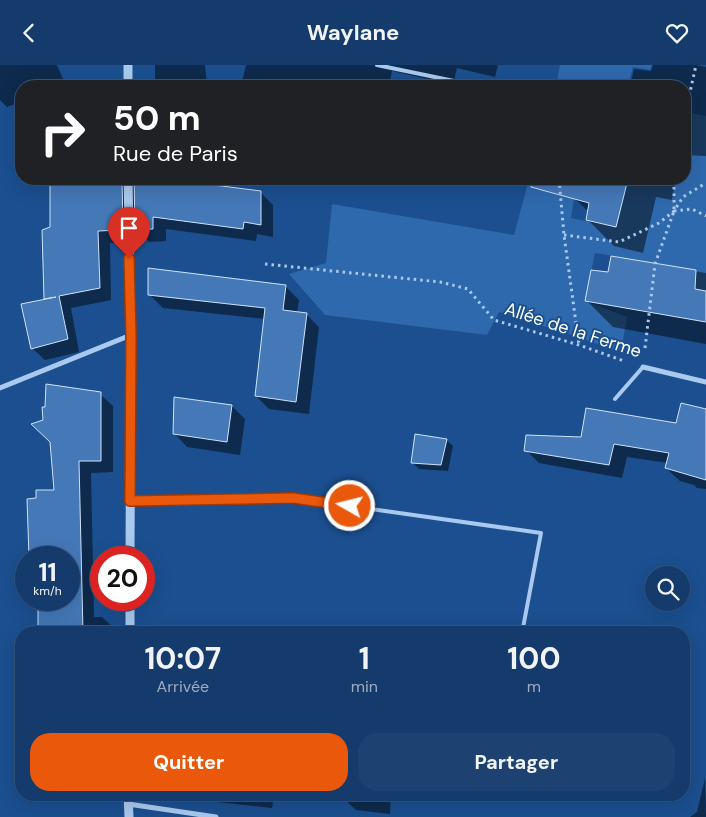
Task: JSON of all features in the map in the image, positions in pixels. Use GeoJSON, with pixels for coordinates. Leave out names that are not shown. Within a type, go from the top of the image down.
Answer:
{"type":"FeatureCollection","features":[{"type":"Feature","properties":{"kind":"street"},"geometry":{"type":"LineString","coordinates":[[128,65],[128,80]]}},
{"type":"Feature","properties":{"kind":"street"},"geometry":{"type":"LineString","coordinates":[[128,185],[131,335],[130,546]]}},
{"type":"Feature","properties":{"kind":"street"},"geometry":{"type":"LineString","coordinates":[[0,388],[131,335]]}},
{"type":"Feature","properties":{"kind":"street","name":"Allée de la Ferme"},"geometry":{"type":"LineString","coordinates":[[643,367],[706,382]]}},
{"type":"Feature","properties":{"kind":"street"},"geometry":{"type":"LineString","coordinates":[[130,611],[130,626]]}},
{"type":"Feature","properties":{"kind":"street"},"geometry":{"type":"LineString","coordinates":[[128,801],[129,817]]}},
{"type":"Feature","properties":{"kind":"street"},"geometry":{"type":"LineString","coordinates":[[138,801],[216,817]]}},
{"type":"Feature","properties":{"kind":"lane"},"geometry":{"type":"LineString","coordinates":[[377,65],[449,80]]}},
{"type":"Feature","properties":{"kind":"lane"},"geometry":{"type":"LineString","coordinates":[[615,399],[643,367]]}},
{"type":"Feature","properties":{"kind":"lane"},"geometry":{"type":"LineString","coordinates":[[130,501],[293,498],[541,533],[523,626]]}},
{"type":"Feature","properties":{"kind":"path"},"geometry":{"type":"LineString","coordinates":[[691,88],[696,65]]}},
{"type":"Feature","properties":{"kind":"path"},"geometry":{"type":"LineString","coordinates":[[643,367],[655,264],[674,211],[683,197],[706,183]]}},
{"type":"Feature","properties":{"kind":"path"},"geometry":{"type":"LineString","coordinates":[[560,185],[564,235],[579,345]]}},
{"type":"Feature","properties":{"kind":"path"},"geometry":{"type":"LineString","coordinates":[[674,185],[674,211]]}},
{"type":"Feature","properties":{"kind":"path"},"geometry":{"type":"LineString","coordinates":[[564,235],[619,242],[659,223],[674,211],[692,209],[706,216]]}},
{"type":"Feature","properties":{"kind":"path","name":"Allée de la Ferme"},"geometry":{"type":"LineString","coordinates":[[265,264],[440,282],[468,289],[494,321],[579,345],[643,367]]}},
{"type":"Feature","properties":{"kind":"shaded area"},"geometry":{"type":"Polygon","coordinates":[[[560,65],[652,65],[650,70],[633,67],[630,80],[557,80],[560,65]]]}},
{"type":"Feature","properties":{"kind":"shaded area"},"geometry":{"type":"Polygon","coordinates":[[[691,113],[706,116],[706,291],[695,289],[696,270],[595,253],[585,301],[627,317],[621,352],[499,312],[487,335],[325,315],[289,274],[326,263],[332,204],[514,235],[527,185],[576,185],[571,218],[616,227],[626,185],[691,185],[691,113]]]}},
{"type":"Feature","properties":{"kind":"building"},"geometry":{"type":"Polygon","coordinates":[[[50,185],[122,185],[123,230],[98,231],[100,288],[59,296],[68,339],[31,349],[21,304],[56,297],[44,299],[42,230],[50,227],[50,185]]]}},
{"type":"Feature","properties":{"kind":"building"},"geometry":{"type":"Polygon","coordinates":[[[134,185],[214,185],[261,191],[261,225],[244,222],[243,229],[153,217],[153,229],[135,230],[134,185]]]}},
{"type":"Feature","properties":{"kind":"building"},"geometry":{"type":"Polygon","coordinates":[[[531,185],[626,185],[616,227],[586,220],[589,203],[531,187],[531,185]]]}},
{"type":"Feature","properties":{"kind":"building"},"geometry":{"type":"Polygon","coordinates":[[[611,256],[696,270],[695,289],[706,291],[706,322],[585,301],[591,270],[608,272],[611,256]]]}},
{"type":"Feature","properties":{"kind":"building"},"geometry":{"type":"Polygon","coordinates":[[[148,268],[286,285],[283,310],[307,313],[296,402],[255,396],[265,308],[148,295],[148,268]]]}},
{"type":"Feature","properties":{"kind":"building"},"geometry":{"type":"Polygon","coordinates":[[[46,384],[101,392],[101,461],[79,461],[83,626],[38,626],[38,611],[80,611],[80,546],[29,546],[27,499],[36,498],[36,490],[54,490],[50,442],[31,424],[43,420],[42,407],[45,407],[46,384]]]}},
{"type":"Feature","properties":{"kind":"building"},"geometry":{"type":"Polygon","coordinates":[[[174,397],[232,405],[227,442],[173,434],[174,397]]]}},
{"type":"Feature","properties":{"kind":"building"},"geometry":{"type":"Polygon","coordinates":[[[681,403],[706,409],[706,480],[665,468],[669,453],[614,444],[609,465],[524,451],[526,435],[581,437],[586,408],[676,423],[681,403]]]}},
{"type":"Feature","properties":{"kind":"building"},"geometry":{"type":"Polygon","coordinates":[[[415,434],[447,439],[441,465],[411,463],[415,434]]]}},
{"type":"Feature","properties":{"kind":"route"},"geometry":{"type":"LineString","coordinates":[[129,258],[131,335],[130,501],[293,498],[350,506]]}}]}
